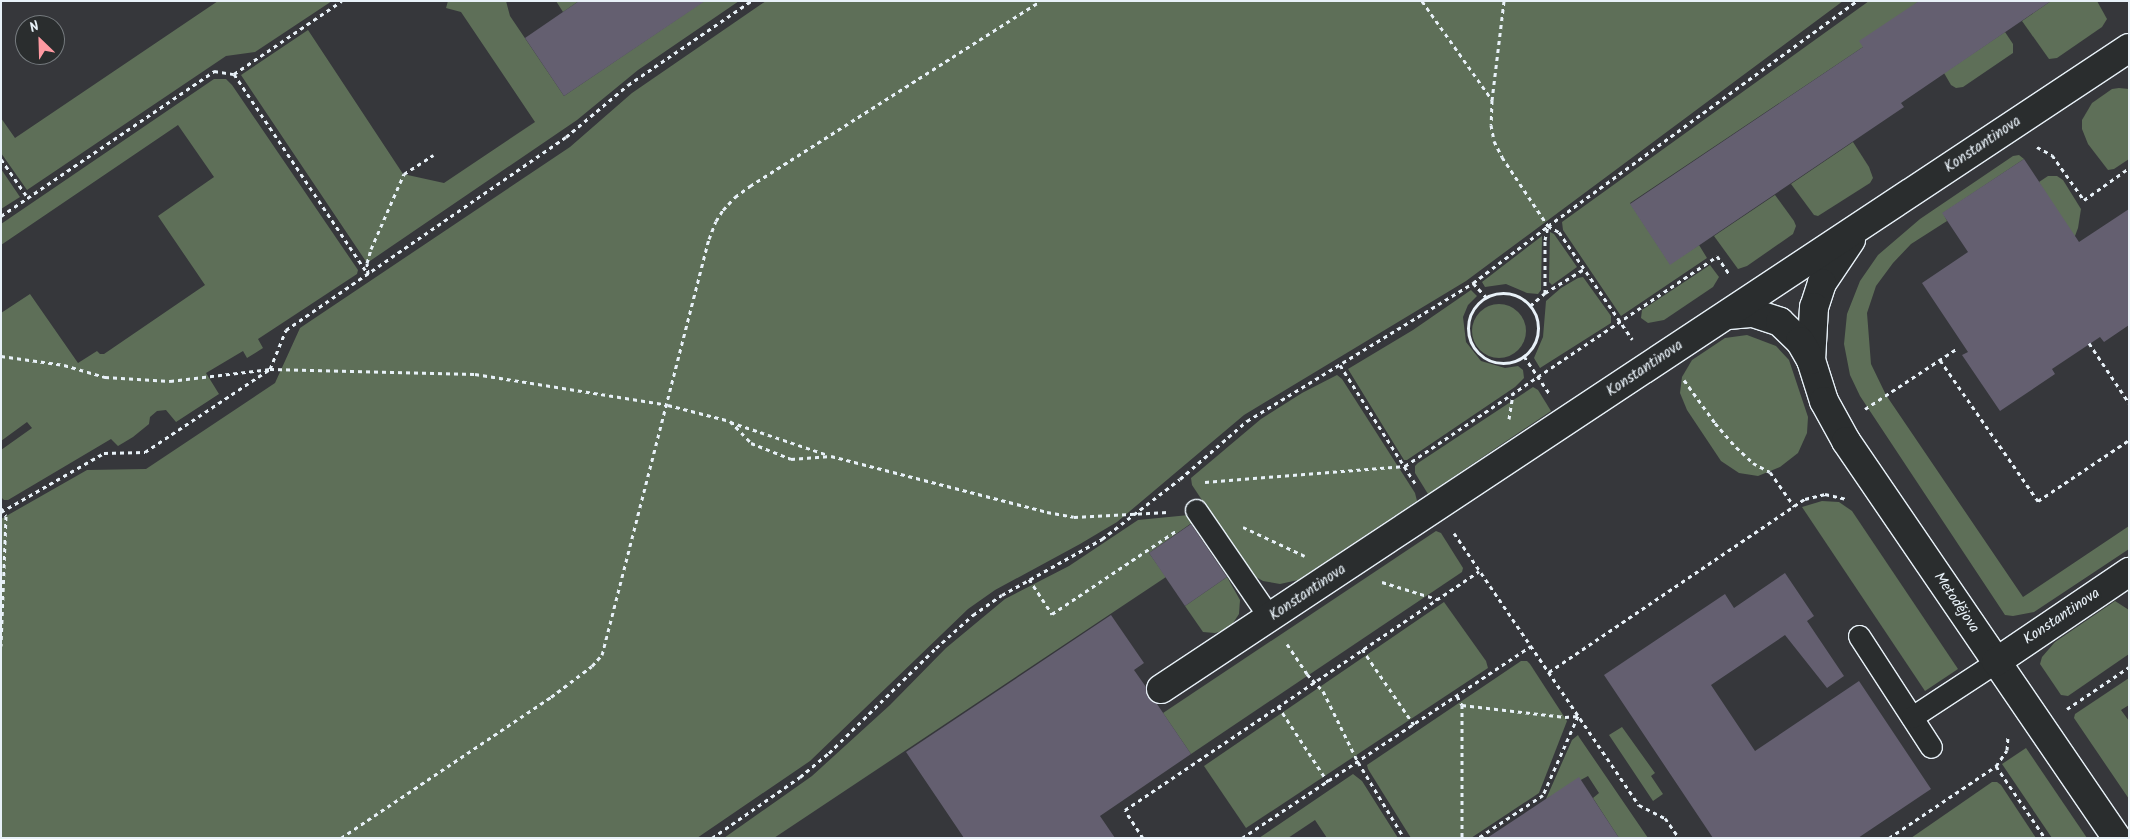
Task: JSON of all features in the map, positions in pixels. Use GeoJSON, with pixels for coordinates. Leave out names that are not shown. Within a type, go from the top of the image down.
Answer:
{"type":"FeatureCollection","features":[{"type":"Feature","properties":{"kind":"street","name":"Konstantinova"},"geometry":{"type":"LineString","coordinates":[[1161,690],[2129,48]]}},
{"type":"Feature","properties":{"kind":"street","name":"Metodějova"},"geometry":{"type":"LineString","coordinates":[[1811,360],[1814,307],[1822,283],[1848,243],[1868,222]]}},
{"type":"Feature","properties":{"kind":"street","name":"Metodějova"},"geometry":{"type":"LineString","coordinates":[[1728,315],[1754,313],[1780,322],[1800,341],[1811,360],[1824,401],[1846,441],[2117,838]]}},
{"type":"Feature","properties":{"kind":"street","name":"Konstantinova"},"geometry":{"type":"LineString","coordinates":[[1996,662],[2129,572]]}},
{"type":"Feature","properties":{"kind":"lane"},"geometry":{"type":"LineString","coordinates":[[1196,510],[1270,618]]}},
{"type":"Feature","properties":{"kind":"lane"},"geometry":{"type":"LineString","coordinates":[[1859,636],[1931,747]]}},
{"type":"Feature","properties":{"kind":"lane"},"geometry":{"type":"LineString","coordinates":[[1912,717],[1996,662]]}},
{"type":"Feature","properties":{"kind":"path"},"geometry":{"type":"LineString","coordinates":[[1,216],[214,71],[234,74],[342,1]]}},
{"type":"Feature","properties":{"kind":"path"},"geometry":{"type":"LineString","coordinates":[[1,644],[6,516],[2,510],[104,453],[145,452],[270,369],[286,330],[566,137],[628,85],[752,1]]}},
{"type":"Feature","properties":{"kind":"path"},"geometry":{"type":"LineString","coordinates":[[341,838],[552,697],[602,656],[712,230],[716,221],[735,197],[1040,1]]}},
{"type":"Feature","properties":{"kind":"path"},"geometry":{"type":"LineString","coordinates":[[1422,1],[1492,100]]}},
{"type":"Feature","properties":{"kind":"path"},"geometry":{"type":"LineString","coordinates":[[1504,1],[1492,100],[1491,125],[1494,141],[1502,157],[1548,226],[1559,232],[1620,322],[1742,452],[1753,463],[1770,472],[1794,506]]}},
{"type":"Feature","properties":{"kind":"path"},"geometry":{"type":"LineString","coordinates":[[712,838],[800,778],[829,753],[936,648],[973,615],[1029,579],[1102,539],[1180,479],[1247,421],[1340,366],[1473,283],[1548,226],[1858,1]]}},
{"type":"Feature","properties":{"kind":"path"},"geometry":{"type":"LineString","coordinates":[[234,74],[368,274]]}},
{"type":"Feature","properties":{"kind":"path"},"geometry":{"type":"LineString","coordinates":[[2031,146],[2052,154],[2084,200],[2129,168]]}},
{"type":"Feature","properties":{"kind":"path"},"geometry":{"type":"LineString","coordinates":[[368,274],[367,263],[371,249],[404,174],[433,155]]}},
{"type":"Feature","properties":{"kind":"path"},"geometry":{"type":"LineString","coordinates":[[1,159],[28,198]]}},
{"type":"Feature","properties":{"kind":"path"},"geometry":{"type":"LineString","coordinates":[[1545,293],[1545,240],[1548,226]]}},
{"type":"Feature","properties":{"kind":"path"},"geometry":{"type":"LineString","coordinates":[[1530,306],[1545,293],[1584,269]]}},
{"type":"Feature","properties":{"kind":"path"},"geometry":{"type":"LineString","coordinates":[[1473,283],[1486,297]]}},
{"type":"Feature","properties":{"kind":"path"},"geometry":{"type":"LineString","coordinates":[[1504,293],[1516,296],[1530,306],[1537,323],[1537,335],[1532,347],[1524,356],[1504,363],[1483,357],[1475,350],[1470,341],[1468,319],[1473,309],[1486,297],[1504,293]]}},
{"type":"Feature","properties":{"kind":"path"},"geometry":{"type":"LineString","coordinates":[[1201,483],[1405,466],[1620,322]]}},
{"type":"Feature","properties":{"kind":"path"},"geometry":{"type":"LineString","coordinates":[[2089,343],[2129,403]]}},
{"type":"Feature","properties":{"kind":"path"},"geometry":{"type":"LineString","coordinates":[[1858,404],[1862,411],[1958,348]]}},
{"type":"Feature","properties":{"kind":"path"},"geometry":{"type":"LineString","coordinates":[[1,356],[64,366],[106,377],[170,381],[270,369],[475,374],[668,405],[730,421],[831,456],[1056,514],[1074,517],[1196,510],[1210,511],[1320,563],[1437,599]]}},
{"type":"Feature","properties":{"kind":"path"},"geometry":{"type":"LineString","coordinates":[[1524,356],[1568,420]]}},
{"type":"Feature","properties":{"kind":"path"},"geometry":{"type":"LineString","coordinates":[[1940,360],[2038,501],[2129,440]]}},
{"type":"Feature","properties":{"kind":"path"},"geometry":{"type":"LineString","coordinates":[[1340,366],[1424,497],[1435,509],[1479,571],[1639,806],[1665,818],[1679,838]]}},
{"type":"Feature","properties":{"kind":"path"},"geometry":{"type":"LineString","coordinates":[[730,421],[751,444],[791,459],[831,456]]}},
{"type":"Feature","properties":{"kind":"path"},"geometry":{"type":"LineString","coordinates":[[1180,479],[1186,481]]}},
{"type":"Feature","properties":{"kind":"path"},"geometry":{"type":"LineString","coordinates":[[1549,672],[1805,499],[1825,494],[1835,495],[1854,503]]}},
{"type":"Feature","properties":{"kind":"path"},"geometry":{"type":"LineString","coordinates":[[1029,579],[1052,614],[1192,520],[1196,510]]}},
{"type":"Feature","properties":{"kind":"path"},"geometry":{"type":"LineString","coordinates":[[1143,838],[1125,810],[1479,571]]}},
{"type":"Feature","properties":{"kind":"path"},"geometry":{"type":"LineString","coordinates":[[1270,618],[1327,698],[1358,762],[1404,838]]}},
{"type":"Feature","properties":{"kind":"path"},"geometry":{"type":"LineString","coordinates":[[1242,838],[1531,646]]}},
{"type":"Feature","properties":{"kind":"path"},"geometry":{"type":"LineString","coordinates":[[1362,649],[1414,724]]}},
{"type":"Feature","properties":{"kind":"path"},"geometry":{"type":"LineString","coordinates":[[1889,838],[1996,766],[2007,750],[2009,740],[2006,730],[2054,699],[2063,712],[2129,667]]}},
{"type":"Feature","properties":{"kind":"path"},"geometry":{"type":"LineString","coordinates":[[1457,696],[1462,705],[1462,838]]}},
{"type":"Feature","properties":{"kind":"path"},"geometry":{"type":"LineString","coordinates":[[1462,705],[1565,717],[1578,716]]}},
{"type":"Feature","properties":{"kind":"path"},"geometry":{"type":"LineString","coordinates":[[1278,706],[1328,782]]}},
{"type":"Feature","properties":{"kind":"path"},"geometry":{"type":"LineString","coordinates":[[1478,838],[1542,795],[1578,716]]}},
{"type":"Feature","properties":{"kind":"path"},"geometry":{"type":"LineString","coordinates":[[1996,766],[2045,838]]}},
{"type":"Feature","properties":{"kind":"green space"},"geometry":{"type":"Polygon","coordinates":[[[218,1],[332,1],[255,52],[226,56],[27,190],[1,153],[1,118],[15,138],[218,1]]]}},
{"type":"Feature","properties":{"kind":"green space"},"geometry":{"type":"Polygon","coordinates":[[[448,1],[506,1],[510,16],[564,96],[704,1],[739,1],[638,70],[577,120],[367,263],[241,75],[308,30],[403,174],[444,183],[535,122],[461,12],[446,8],[448,1]]]}},
{"type":"Feature","properties":{"kind":"green space"},"geometry":{"type":"Polygon","coordinates":[[[556,1],[579,1],[563,12],[556,1]]]}},
{"type":"Feature","properties":{"kind":"green space"},"geometry":{"type":"Polygon","coordinates":[[[766,1],[1843,1],[1466,281],[1244,415],[1117,522],[995,590],[968,609],[810,761],[697,838],[1,838],[1,519],[87,470],[146,469],[275,383],[300,328],[570,147],[632,93],[766,1]]]}},
{"type":"Feature","properties":{"kind":"green space"},"geometry":{"type":"Polygon","coordinates":[[[1869,1],[1919,1],[1863,47],[1630,203],[1670,264],[1699,245],[1707,258],[1621,316],[1563,230],[1562,222],[1869,1]]]}},
{"type":"Feature","properties":{"kind":"green space"},"geometry":{"type":"Polygon","coordinates":[[[2051,1],[2097,1],[2107,19],[2102,27],[2057,58],[2049,59],[2022,21],[2051,1]]]}},
{"type":"Feature","properties":{"kind":"green space"},"geometry":{"type":"Polygon","coordinates":[[[2005,32],[2013,44],[2013,53],[1963,87],[1956,88],[1951,85],[1944,73],[2005,32]]]}},
{"type":"Feature","properties":{"kind":"green space"},"geometry":{"type":"Polygon","coordinates":[[[214,79],[226,79],[232,85],[358,270],[357,274],[258,339],[263,348],[247,358],[243,351],[206,373],[219,394],[176,422],[166,410],[157,411],[150,417],[149,424],[118,446],[111,439],[8,500],[4,500],[1,497],[1,450],[32,428],[27,422],[1,441],[1,313],[30,294],[78,363],[97,351],[100,354],[104,354],[205,285],[158,216],[214,177],[178,125],[1,245],[1,224],[214,79]]]}},
{"type":"Feature","properties":{"kind":"green space"},"geometry":{"type":"Polygon","coordinates":[[[2112,89],[2129,89],[2129,159],[2114,169],[2108,170],[2088,144],[2082,129],[2082,120],[2092,103],[2112,89]]]}},
{"type":"Feature","properties":{"kind":"green space"},"geometry":{"type":"Polygon","coordinates":[[[1853,142],[1869,167],[1873,178],[1870,183],[1818,216],[1814,215],[1791,184],[1853,142]]]}},
{"type":"Feature","properties":{"kind":"green space"},"geometry":{"type":"Polygon","coordinates":[[[2019,155],[2024,159],[1943,213],[1947,221],[1911,244],[1893,263],[1876,286],[1867,313],[1871,364],[1886,395],[2023,597],[2129,526],[2129,549],[2034,612],[2013,616],[2005,615],[1860,396],[1850,375],[1844,344],[1847,314],[1860,281],[1878,255],[1920,219],[2013,156],[2019,155]]]}},
{"type":"Feature","properties":{"kind":"green space"},"geometry":{"type":"Polygon","coordinates":[[[1,169],[20,197],[1,209],[1,169]]]}},
{"type":"Feature","properties":{"kind":"green space"},"geometry":{"type":"Polygon","coordinates":[[[2048,176],[2057,176],[2063,180],[2081,209],[2078,228],[2072,244],[2039,182],[2048,176]]]}},
{"type":"Feature","properties":{"kind":"green space"},"geometry":{"type":"Polygon","coordinates":[[[1775,195],[1794,221],[1796,226],[1793,234],[1747,266],[1738,269],[1714,236],[1775,195]]]}},
{"type":"Feature","properties":{"kind":"green space"},"geometry":{"type":"Polygon","coordinates":[[[1550,232],[1554,234],[1577,267],[1552,285],[1549,282],[1550,232]]]}},
{"type":"Feature","properties":{"kind":"green space"},"geometry":{"type":"Polygon","coordinates":[[[1542,236],[1541,290],[1538,294],[1527,293],[1506,284],[1485,287],[1482,282],[1542,236]]]}},
{"type":"Feature","properties":{"kind":"green space"},"geometry":{"type":"Polygon","coordinates":[[[1710,265],[1719,277],[1713,287],[1664,320],[1648,323],[1641,318],[1642,310],[1710,265]]]}},
{"type":"Feature","properties":{"kind":"green space"},"geometry":{"type":"Polygon","coordinates":[[[1583,277],[1611,316],[1611,323],[1540,368],[1534,358],[1543,337],[1546,301],[1561,288],[1583,277]]]}},
{"type":"Feature","properties":{"kind":"green space"},"geometry":{"type":"Polygon","coordinates":[[[1471,290],[1477,296],[1468,305],[1463,317],[1466,342],[1481,361],[1505,368],[1518,366],[1523,370],[1524,378],[1515,387],[1407,460],[1404,460],[1348,369],[1413,330],[1471,290]]]}},
{"type":"Feature","properties":{"kind":"green space"},"geometry":{"type":"Polygon","coordinates":[[[1499,304],[1509,306],[1518,312],[1524,321],[1526,331],[1524,341],[1518,350],[1509,356],[1499,358],[1489,356],[1480,350],[1474,341],[1472,331],[1474,321],[1480,312],[1489,306],[1499,304]]]}},
{"type":"Feature","properties":{"kind":"green space"},"geometry":{"type":"Polygon","coordinates":[[[1747,335],[1776,346],[1789,360],[1808,417],[1807,433],[1798,453],[1780,467],[1758,476],[1739,473],[1721,461],[1687,410],[1680,393],[1682,377],[1692,360],[1725,338],[1747,335]]]}},
{"type":"Feature","properties":{"kind":"green space"},"geometry":{"type":"Polygon","coordinates":[[[1337,375],[1342,379],[1415,493],[1417,501],[1298,580],[1280,584],[1263,581],[1247,568],[1192,485],[1191,478],[1261,419],[1302,393],[1337,375]]]}},
{"type":"Feature","properties":{"kind":"green space"},"geometry":{"type":"Polygon","coordinates":[[[1533,387],[1538,390],[1551,411],[1428,494],[1415,473],[1415,466],[1533,387]]]}},
{"type":"Feature","properties":{"kind":"green space"},"geometry":{"type":"Polygon","coordinates":[[[1822,501],[1839,502],[1852,511],[1958,669],[1925,691],[1802,507],[1822,501]]]}},
{"type":"Feature","properties":{"kind":"green space"},"geometry":{"type":"Polygon","coordinates":[[[1189,515],[1193,522],[1149,553],[1166,577],[774,838],[724,838],[812,776],[890,705],[946,648],[1005,599],[1069,566],[1138,520],[1189,515]]]}},
{"type":"Feature","properties":{"kind":"green space"},"geometry":{"type":"Polygon","coordinates":[[[1436,531],[1441,533],[1463,568],[1462,572],[1191,754],[1163,713],[1436,531]]]}},
{"type":"Feature","properties":{"kind":"green space"},"geometry":{"type":"Polygon","coordinates":[[[1227,577],[1240,600],[1239,614],[1226,630],[1215,633],[1203,632],[1185,606],[1227,577]]]}},
{"type":"Feature","properties":{"kind":"green space"},"geometry":{"type":"Polygon","coordinates":[[[2115,601],[2129,610],[2129,654],[2068,696],[2061,695],[2040,664],[2042,657],[2055,642],[2115,601]]]}},
{"type":"Feature","properties":{"kind":"green space"},"geometry":{"type":"Polygon","coordinates":[[[1444,602],[1486,661],[1488,668],[1246,828],[1204,766],[1444,602]]]}},
{"type":"Feature","properties":{"kind":"green space"},"geometry":{"type":"Polygon","coordinates":[[[1521,661],[1527,661],[1530,664],[1567,721],[1539,793],[1471,838],[1411,838],[1367,765],[1521,661]]]}},
{"type":"Feature","properties":{"kind":"green space"},"geometry":{"type":"Polygon","coordinates":[[[2129,678],[2129,705],[2121,710],[2129,721],[2129,799],[2074,718],[2075,714],[2129,678]]]}},
{"type":"Feature","properties":{"kind":"green space"},"geometry":{"type":"Polygon","coordinates":[[[1622,727],[1655,773],[1651,776],[1663,794],[1653,801],[1609,735],[1622,727]]]}},
{"type":"Feature","properties":{"kind":"green space"},"geometry":{"type":"Polygon","coordinates":[[[1578,735],[1648,838],[1619,838],[1593,798],[1599,793],[1588,776],[1546,799],[1572,740],[1578,735]]]}},
{"type":"Feature","properties":{"kind":"green space"},"geometry":{"type":"Polygon","coordinates":[[[2026,748],[2087,838],[2052,838],[2002,764],[2026,748]]]}},
{"type":"Feature","properties":{"kind":"green space"},"geometry":{"type":"Polygon","coordinates":[[[1353,774],[1362,781],[1398,838],[1327,838],[1315,820],[1288,838],[1259,838],[1353,774]]]}},
{"type":"Feature","properties":{"kind":"green space"},"geometry":{"type":"Polygon","coordinates":[[[1992,782],[1997,782],[2001,785],[2036,838],[1911,838],[1992,782]]]}},
{"type":"Feature","properties":{"kind":"building"},"geometry":{"type":"Polygon","coordinates":[[[579,1],[705,1],[564,96],[525,38],[579,1]]]}},
{"type":"Feature","properties":{"kind":"building"},"geometry":{"type":"Polygon","coordinates":[[[1919,1],[2051,1],[1901,103],[1904,107],[1670,265],[1630,204],[1863,47],[1859,41],[1919,1]]]}},
{"type":"Feature","properties":{"kind":"building"},"geometry":{"type":"Polygon","coordinates":[[[2024,159],[2079,242],[2129,209],[2129,325],[2104,342],[2100,337],[2052,369],[2055,374],[2000,411],[1962,355],[1968,352],[1922,283],[1968,252],[1942,213],[2024,159]]]}},
{"type":"Feature","properties":{"kind":"building"},"geometry":{"type":"Polygon","coordinates":[[[1191,524],[1227,577],[1185,606],[1149,553],[1191,524]]]}},
{"type":"Feature","properties":{"kind":"building"},"geometry":{"type":"Polygon","coordinates":[[[1785,573],[1814,616],[1807,621],[1844,676],[1827,688],[1785,635],[1711,685],[1755,751],[1859,681],[1931,789],[1858,838],[1713,838],[1604,675],[1725,594],[1734,608],[1785,573]]]}},
{"type":"Feature","properties":{"kind":"building"},"geometry":{"type":"Polygon","coordinates":[[[1111,615],[1144,663],[1134,670],[1146,687],[1148,697],[1157,704],[1191,754],[1100,816],[1115,838],[964,838],[906,752],[1111,615]]]}},
{"type":"Feature","properties":{"kind":"building"},"geometry":{"type":"Polygon","coordinates":[[[1579,777],[1619,838],[1487,838],[1579,777]]]}}]}
